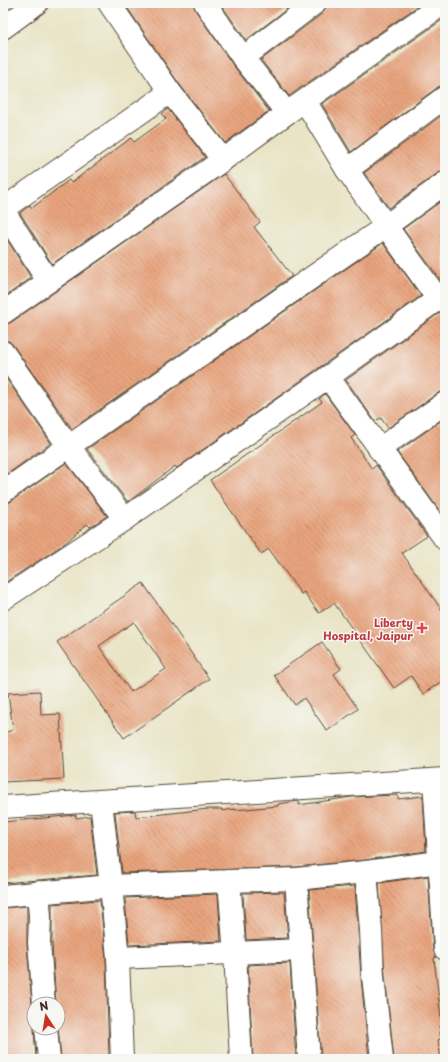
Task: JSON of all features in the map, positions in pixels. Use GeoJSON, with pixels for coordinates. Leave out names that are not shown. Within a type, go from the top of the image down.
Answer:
{"type":"FeatureCollection","features":[{"type":"Feature","properties":{"kind":"street"},"geometry":{"type":"LineString","coordinates":[[3,28],[37,3]]}},
{"type":"Feature","properties":{"kind":"street"},"geometry":{"type":"LineString","coordinates":[[109,3],[170,92],[223,160]]}},
{"type":"Feature","properties":{"kind":"street"},"geometry":{"type":"LineString","coordinates":[[3,599],[125,519],[442,297],[386,226],[347,170],[296,107],[243,58],[205,3]]}},
{"type":"Feature","properties":{"kind":"street"},"geometry":{"type":"LineString","coordinates":[[3,313],[223,160],[444,3]]}},
{"type":"Feature","properties":{"kind":"street"},"geometry":{"type":"LineString","coordinates":[[243,58],[307,5]]}},
{"type":"Feature","properties":{"kind":"street"},"geometry":{"type":"LineString","coordinates":[[48,281],[3,210],[170,92]]}},
{"type":"Feature","properties":{"kind":"street"},"geometry":{"type":"LineString","coordinates":[[347,170],[445,97]]}},
{"type":"Feature","properties":{"kind":"street"},"geometry":{"type":"LineString","coordinates":[[5,485],[69,447],[386,226],[445,183]]}},
{"type":"Feature","properties":{"kind":"street"},"geometry":{"type":"LineString","coordinates":[[3,352],[69,447],[125,519]]}},
{"type":"Feature","properties":{"kind":"street"},"geometry":{"type":"LineString","coordinates":[[328,377],[445,539]]}},
{"type":"Feature","properties":{"kind":"street"},"geometry":{"type":"LineString","coordinates":[[379,448],[445,403]]}},
{"type":"Feature","properties":{"kind":"street"},"geometry":{"type":"LineString","coordinates":[[3,807],[101,802],[439,779],[445,950]]}},
{"type":"Feature","properties":{"kind":"street"},"geometry":{"type":"LineString","coordinates":[[101,802],[118,958],[122,1059]]}},
{"type":"Feature","properties":{"kind":"street"},"geometry":{"type":"LineString","coordinates":[[3,896],[111,886],[296,879],[441,866]]}},
{"type":"Feature","properties":{"kind":"street"},"geometry":{"type":"LineString","coordinates":[[366,872],[373,976],[382,1059]]}},
{"type":"Feature","properties":{"kind":"street"},"geometry":{"type":"LineString","coordinates":[[296,879],[309,1059]]}},
{"type":"Feature","properties":{"kind":"street"},"geometry":{"type":"LineString","coordinates":[[230,881],[236,954],[241,1059]]}},
{"type":"Feature","properties":{"kind":"street"},"geometry":{"type":"LineString","coordinates":[[38,892],[40,916],[39,943],[43,996]]}},
{"type":"Feature","properties":{"kind":"street"},"geometry":{"type":"LineString","coordinates":[[118,958],[302,950]]}},
{"type":"Feature","properties":{"kind":"street"},"geometry":{"type":"LineString","coordinates":[[47,1036],[49,1059]]}},
{"type":"Feature","properties":{"kind":"building"},"geometry":{"type":"Polygon","coordinates":[[[124,3],[193,3],[195,10],[233,65],[269,111],[225,143],[180,85],[124,3]]]}},
{"type":"Feature","properties":{"kind":"building"},"geometry":{"type":"Polygon","coordinates":[[[220,3],[288,3],[291,6],[246,40],[220,3]]]}},
{"type":"Feature","properties":{"kind":"building"},"geometry":{"type":"Polygon","coordinates":[[[330,3],[422,3],[289,96],[261,60],[323,13],[327,5],[330,3]]]}},
{"type":"Feature","properties":{"kind":"building"},"geometry":{"type":"Polygon","coordinates":[[[445,18],[445,85],[438,87],[351,152],[322,104],[445,18]]]}},
{"type":"Feature","properties":{"kind":"building"},"geometry":{"type":"Polygon","coordinates":[[[168,109],[205,157],[52,264],[20,213],[30,205],[32,208],[69,180],[71,183],[131,138],[134,142],[166,119],[162,114],[168,109]]]}},
{"type":"Feature","properties":{"kind":"building"},"geometry":{"type":"Polygon","coordinates":[[[445,113],[445,171],[438,173],[389,208],[364,173],[445,113]]]}},
{"type":"Feature","properties":{"kind":"building"},"geometry":{"type":"Polygon","coordinates":[[[224,174],[260,222],[254,227],[292,276],[72,429],[13,345],[9,341],[3,340],[3,325],[10,323],[224,174]]]}},
{"type":"Feature","properties":{"kind":"building"},"geometry":{"type":"Polygon","coordinates":[[[445,198],[445,282],[442,282],[403,229],[445,198]]]}},
{"type":"Feature","properties":{"kind":"building"},"geometry":{"type":"Polygon","coordinates":[[[3,233],[31,278],[3,298],[3,233]]]}},
{"type":"Feature","properties":{"kind":"building"},"geometry":{"type":"Polygon","coordinates":[[[383,243],[421,296],[177,468],[175,466],[128,502],[87,449],[383,243]]]}},
{"type":"Feature","properties":{"kind":"building"},"geometry":{"type":"Polygon","coordinates":[[[445,309],[445,391],[438,393],[388,428],[381,418],[375,421],[346,380],[445,309]]]}},
{"type":"Feature","properties":{"kind":"building"},"geometry":{"type":"Polygon","coordinates":[[[3,374],[51,443],[3,477],[3,374]]]}},
{"type":"Feature","properties":{"kind":"building"},"geometry":{"type":"Polygon","coordinates":[[[325,394],[355,435],[351,438],[372,469],[376,465],[427,536],[402,553],[445,615],[445,679],[423,694],[411,676],[394,688],[334,603],[319,613],[304,592],[301,594],[269,549],[261,554],[210,480],[322,402],[319,399],[325,394]]]}},
{"type":"Feature","properties":{"kind":"building"},"geometry":{"type":"Polygon","coordinates":[[[445,418],[445,518],[397,452],[445,418]]]}},
{"type":"Feature","properties":{"kind":"building"},"geometry":{"type":"Polygon","coordinates":[[[66,463],[107,516],[90,527],[87,524],[64,544],[3,584],[3,510],[8,505],[7,504],[66,463]]]}},
{"type":"Feature","properties":{"kind":"building"},"geometry":{"type":"Polygon","coordinates":[[[143,583],[209,679],[124,738],[57,642],[143,583]],[[134,622],[99,646],[131,692],[166,669],[134,622]]]}},
{"type":"Feature","properties":{"kind":"building"},"geometry":{"type":"Polygon","coordinates":[[[322,642],[341,669],[334,674],[358,709],[327,731],[304,698],[295,705],[274,675],[322,642]]]}},
{"type":"Feature","properties":{"kind":"building"},"geometry":{"type":"Polygon","coordinates":[[[40,691],[41,715],[60,714],[64,779],[3,782],[3,733],[13,730],[8,693],[40,691]]]}},
{"type":"Feature","properties":{"kind":"building"},"geometry":{"type":"Polygon","coordinates":[[[398,795],[398,799],[423,796],[426,851],[365,860],[295,867],[122,873],[115,812],[135,811],[136,817],[208,809],[222,809],[222,811],[278,806],[278,804],[299,801],[299,805],[351,797],[398,795]]]}},
{"type":"Feature","properties":{"kind":"building"},"geometry":{"type":"Polygon","coordinates":[[[76,815],[76,818],[90,816],[97,875],[3,883],[3,854],[5,854],[3,822],[76,815]]]}},
{"type":"Feature","properties":{"kind":"building"},"geometry":{"type":"Polygon","coordinates":[[[428,876],[433,950],[436,957],[434,958],[442,1026],[439,1026],[441,1039],[438,1040],[441,1059],[394,1059],[385,975],[379,883],[428,876]]]}},
{"type":"Feature","properties":{"kind":"building"},"geometry":{"type":"Polygon","coordinates":[[[355,886],[361,977],[369,1059],[346,1059],[345,1056],[321,1059],[309,890],[355,886]]]}},
{"type":"Feature","properties":{"kind":"building"},"geometry":{"type":"Polygon","coordinates":[[[284,892],[288,938],[246,940],[243,893],[284,892]]]}},
{"type":"Feature","properties":{"kind":"building"},"geometry":{"type":"Polygon","coordinates":[[[218,894],[221,941],[129,945],[125,898],[218,894]]]}},
{"type":"Feature","properties":{"kind":"building"},"geometry":{"type":"Polygon","coordinates":[[[100,900],[106,959],[109,1058],[61,1059],[59,1036],[66,1036],[66,996],[55,996],[52,943],[52,904],[100,900]]]}},
{"type":"Feature","properties":{"kind":"building"},"geometry":{"type":"Polygon","coordinates":[[[27,906],[27,944],[31,996],[26,996],[26,1036],[34,1036],[36,1059],[3,1059],[3,908],[27,906]]]}},
{"type":"Feature","properties":{"kind":"building"},"geometry":{"type":"Polygon","coordinates":[[[290,963],[296,1059],[253,1059],[248,965],[290,963]]]}},
{"type":"Feature","properties":{"kind":"place","name":"Liberty Hospital, Jaipur"},"geometry":{"type":"Point","coordinates":[422,628]}}]}
